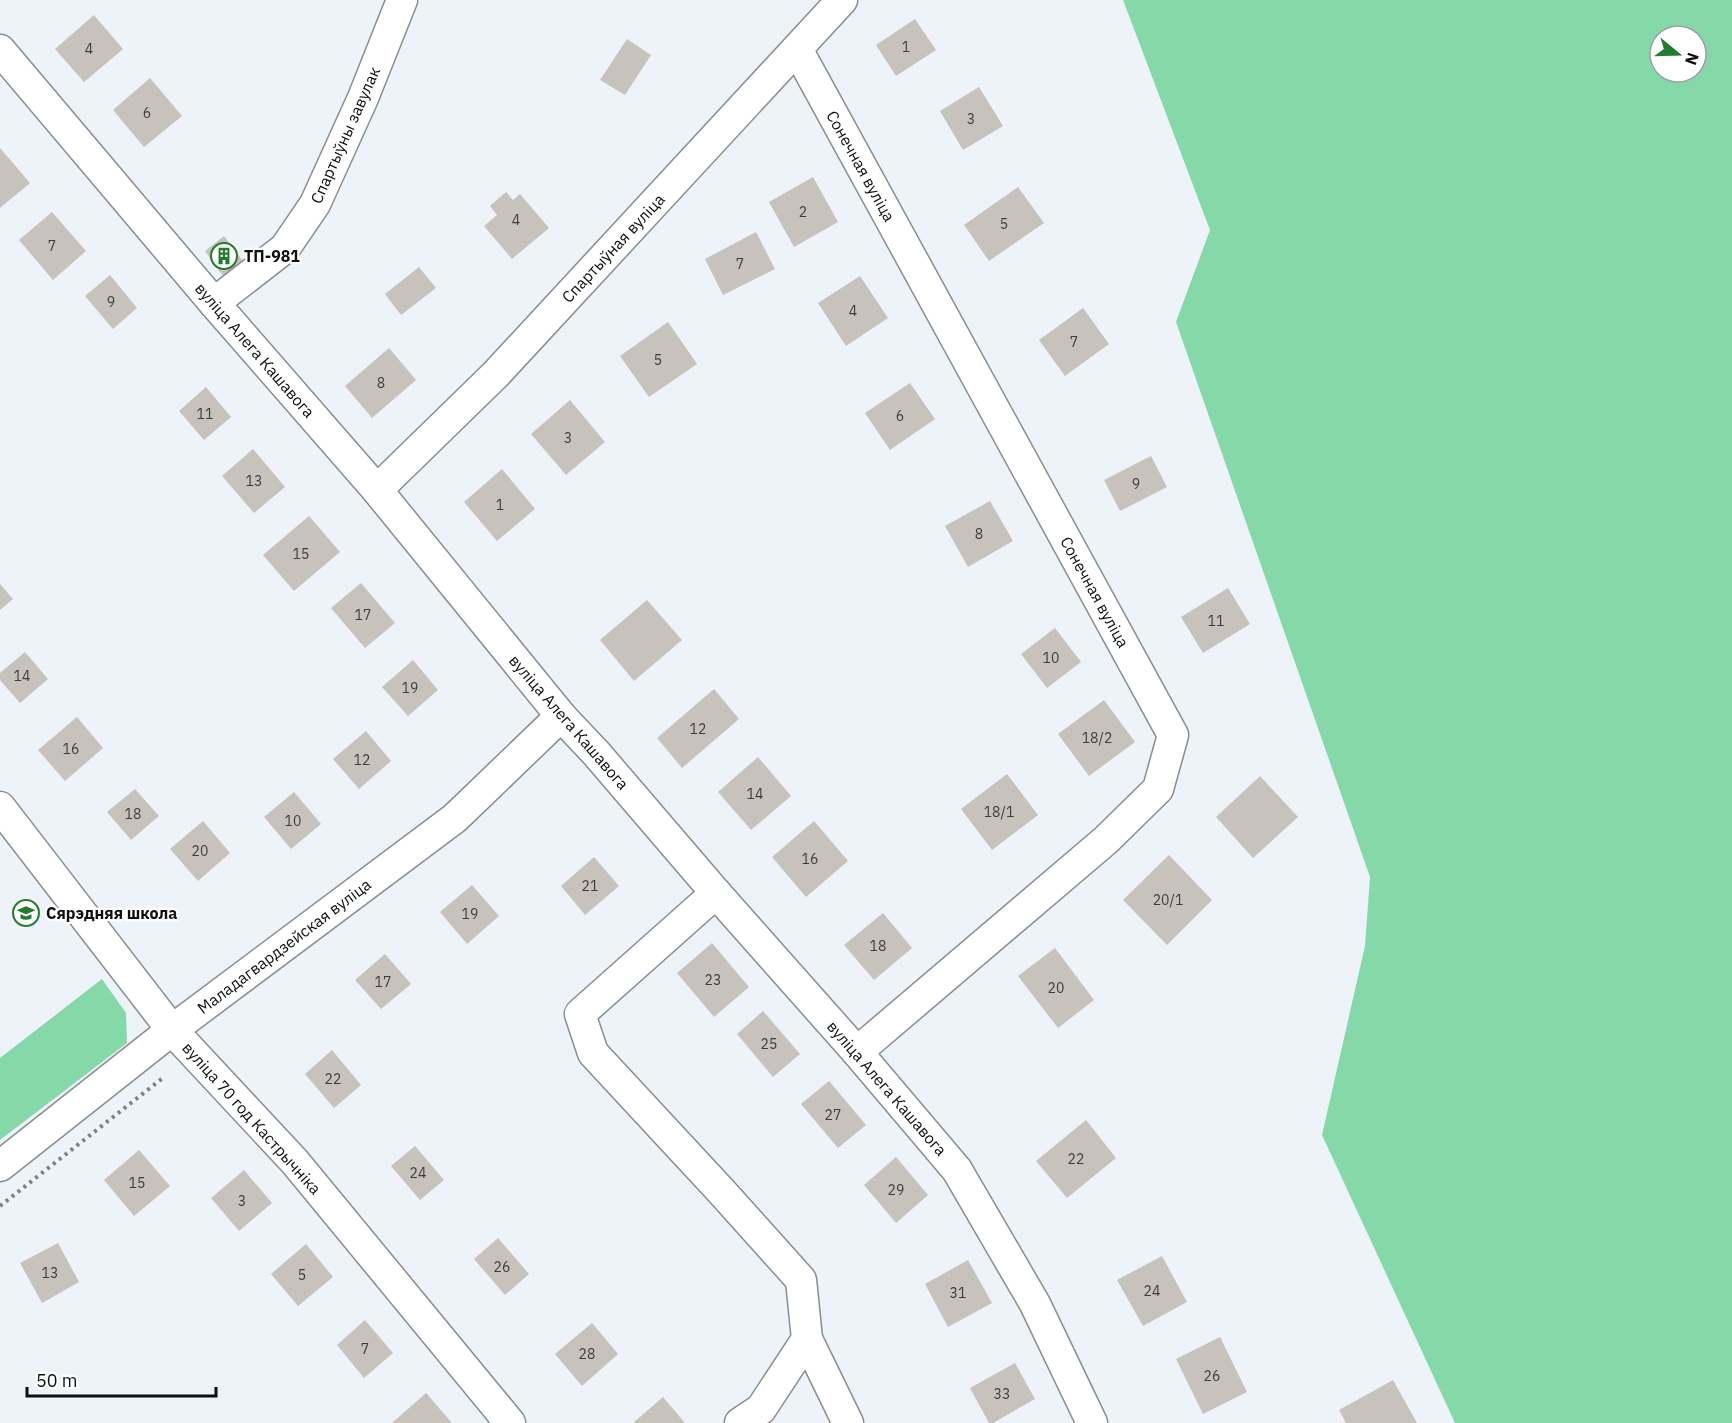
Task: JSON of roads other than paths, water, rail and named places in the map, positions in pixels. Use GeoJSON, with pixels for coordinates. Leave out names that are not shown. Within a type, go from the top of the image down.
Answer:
{"type":"FeatureCollection","features":[{"type":"Feature","properties":{"kind":"street","name":"Спартыўны завулак"},"geometry":{"type":"LineString","coordinates":[[214,303],[285,248],[315,204],[363,99],[402,0]]}},
{"type":"Feature","properties":{"kind":"street","name":"Спартыўная вуліца"},"geometry":{"type":"LineString","coordinates":[[376,490],[496,374],[842,0]]}},
{"type":"Feature","properties":{"kind":"street","name":"Сонечная вуліца"},"geometry":{"type":"LineString","coordinates":[[797,49],[1173,735],[1158,789],[1106,840],[857,1052]]}},
{"type":"Feature","properties":{"kind":"street","name":"вуліца Алега Кашавога"},"geometry":{"type":"LineString","coordinates":[[0,50],[376,490],[561,716],[596,753],[857,1052],[957,1170],[1035,1304],[1092,1423]]}},
{"type":"Feature","properties":{"kind":"street","name":"Маладагвардзейская вуліца"},"geometry":{"type":"LineString","coordinates":[[0,1166],[172,1030],[455,818],[561,716]]}},
{"type":"Feature","properties":{"kind":"street","name":"вуліца 70 год Кастрычніка"},"geometry":{"type":"LineString","coordinates":[[0,807],[172,1030],[295,1162],[510,1423]]}},
{"type":"Feature","properties":{"kind":"street"},"geometry":{"type":"LineString","coordinates":[[716,893],[580,1014],[593,1053],[801,1280],[807,1339],[848,1423]]}},
{"type":"Feature","properties":{"kind":"street"},"geometry":{"type":"LineString","coordinates":[[740,1423],[761,1409],[807,1339]]}},
{"type":"Feature","properties":{"kind":"place","name":"ТП-981"},"geometry":{"type":"Point","coordinates":[224,256]}},
{"type":"Feature","properties":{"kind":"place","name":"Сярэдняя школа"},"geometry":{"type":"Point","coordinates":[26,913]}}]}
